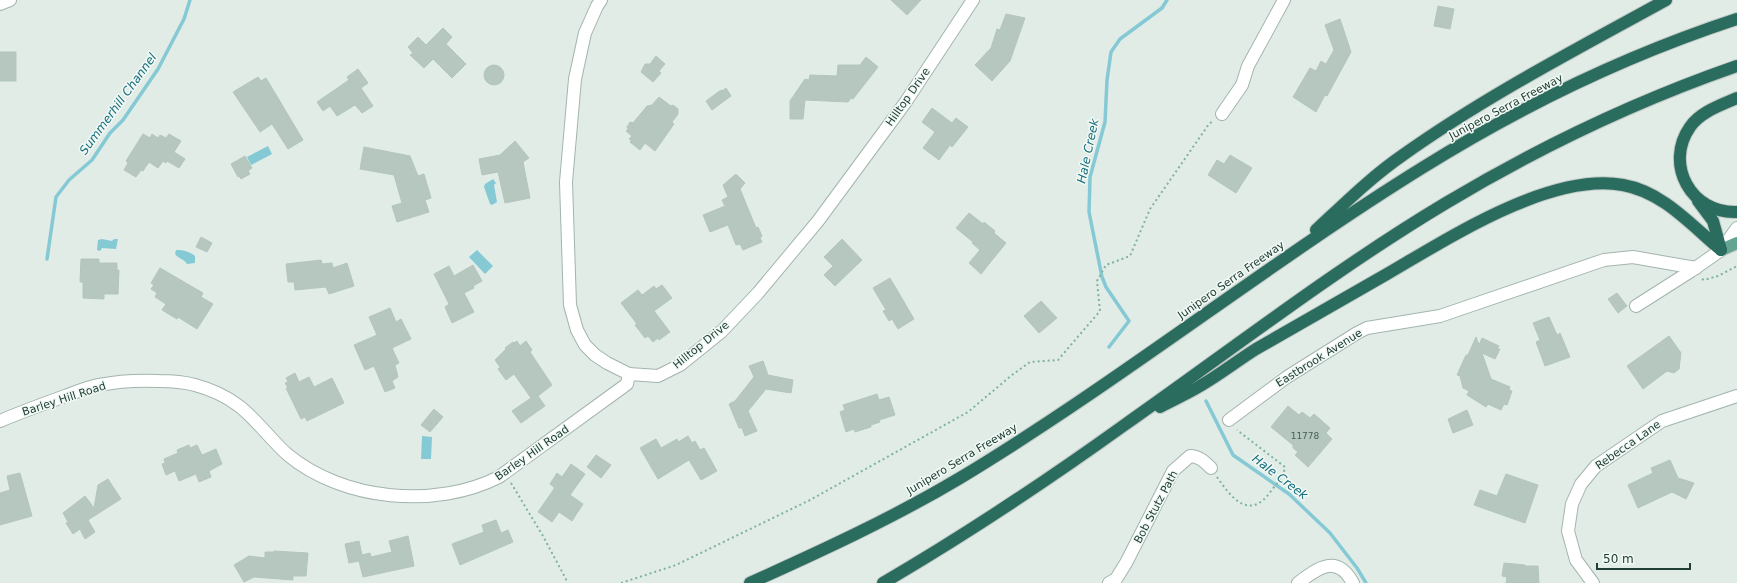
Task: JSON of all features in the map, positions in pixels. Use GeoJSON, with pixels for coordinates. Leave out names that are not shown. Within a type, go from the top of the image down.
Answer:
{"type":"FeatureCollection","features":[{"type":"Feature","properties":{"kind":"highway"},"geometry":{"type":"LineString","coordinates":[[1287,258],[1351,198],[1402,155],[1519,82],[1666,0]]}},
{"type":"Feature","properties":{"kind":"highway","name":"Junipero Serra Freeway"},"geometry":{"type":"LineString","coordinates":[[750,583],[817,553],[887,518],[958,479],[1082,398],[1353,212],[1492,127],[1563,90],[1628,61],[1709,28],[1737,19]]}},
{"type":"Feature","properties":{"kind":"highway"},"geometry":{"type":"LineString","coordinates":[[883,583],[929,556],[996,513],[1122,427],[1295,303],[1399,232],[1447,203],[1581,130],[1653,98],[1737,66]]}},
{"type":"Feature","properties":{"kind":"highway"},"geometry":{"type":"LineString","coordinates":[[1721,250],[1713,222],[1688,188],[1682,175],[1680,152],[1683,139],[1691,126],[1702,116],[1737,98]]}},
{"type":"Feature","properties":{"kind":"highway"},"geometry":{"type":"LineString","coordinates":[[1122,427],[1199,387],[1254,350],[1459,232],[1502,211],[1554,191],[1590,183],[1607,183],[1639,189],[1655,195],[1721,250]]}},
{"type":"Feature","properties":{"kind":"highway"},"geometry":{"type":"LineString","coordinates":[[1688,188],[1695,196],[1712,207],[1737,212]]}},
{"type":"Feature","properties":{"kind":"main road"},"geometry":{"type":"LineString","coordinates":[[1721,250],[1737,243]]}},
{"type":"Feature","properties":{"kind":"street"},"geometry":{"type":"LineString","coordinates":[[0,4],[10,0]]}},
{"type":"Feature","properties":{"kind":"street","name":"Hilltop Drive"},"geometry":{"type":"LineString","coordinates":[[602,0],[597,6],[585,33],[575,79],[566,182],[570,305],[577,330],[585,345],[595,356],[629,374],[658,376],[680,365],[721,332],[758,293],[818,221],[905,103],[973,0]]}},
{"type":"Feature","properties":{"kind":"street"},"geometry":{"type":"LineString","coordinates":[[1222,114],[1242,85],[1248,66],[1284,0]]}},
{"type":"Feature","properties":{"kind":"street"},"geometry":{"type":"LineString","coordinates":[[1636,306],[1696,268],[1721,250],[1737,228]]}},
{"type":"Feature","properties":{"kind":"street","name":"Eastbrook Avenue"},"geometry":{"type":"LineString","coordinates":[[1229,420],[1287,377],[1357,332],[1367,328],[1440,316],[1558,277],[1604,260],[1633,257],[1696,268]]}},
{"type":"Feature","properties":{"kind":"street","name":"Barley Hill Road"},"geometry":{"type":"LineString","coordinates":[[0,421],[99,385],[139,380],[194,384],[211,390],[239,406],[290,456],[311,470],[340,484],[378,493],[409,497],[440,495],[478,487],[505,473],[627,384],[629,374]]}},
{"type":"Feature","properties":{"kind":"street","name":"Rebecca Lane"},"geometry":{"type":"LineString","coordinates":[[1593,583],[1576,560],[1568,531],[1572,504],[1581,484],[1596,466],[1662,421],[1737,396]]}},
{"type":"Feature","properties":{"kind":"street","name":"Bob Stutz Path"},"geometry":{"type":"LineString","coordinates":[[1109,583],[1116,579],[1126,563],[1173,471],[1190,456],[1195,456],[1203,460],[1211,468]]}},
{"type":"Feature","properties":{"kind":"street"},"geometry":{"type":"LineString","coordinates":[[1298,583],[1315,570],[1324,566],[1334,566],[1342,569],[1354,583]]}},
{"type":"Feature","properties":{"kind":"path"},"geometry":{"type":"LineString","coordinates":[[621,583],[676,565],[810,500],[968,412],[1030,362],[1058,360],[1100,311],[1097,281],[1106,266],[1130,256],[1150,209],[1209,124],[1222,114]]}},
{"type":"Feature","properties":{"kind":"path"},"geometry":{"type":"LineString","coordinates":[[1211,468],[1232,497],[1241,504],[1251,506],[1261,503],[1282,476],[1285,467],[1232,426],[1229,420]]}},
{"type":"Feature","properties":{"kind":"path"},"geometry":{"type":"LineString","coordinates":[[505,473],[543,536],[568,583]]}},
{"type":"Feature","properties":{"kind":"water"},"geometry":{"type":"Polygon","coordinates":[[[268,146],[272,154],[251,165],[247,157],[268,146]]]}},
{"type":"Feature","properties":{"kind":"water"},"geometry":{"type":"Polygon","coordinates":[[[493,179],[496,183],[494,185],[497,202],[492,205],[490,204],[484,187],[485,184],[493,179]]]}},
{"type":"Feature","properties":{"kind":"water"},"geometry":{"type":"Polygon","coordinates":[[[102,239],[112,241],[114,239],[118,239],[116,249],[102,248],[100,251],[97,250],[98,240],[102,239]]]}},
{"type":"Feature","properties":{"kind":"water"},"geometry":{"type":"Polygon","coordinates":[[[176,250],[186,251],[193,254],[195,256],[195,263],[187,264],[175,254],[176,250]]]}},
{"type":"Feature","properties":{"kind":"water"},"geometry":{"type":"Polygon","coordinates":[[[477,250],[493,266],[485,274],[469,257],[477,250]]]}},
{"type":"Feature","properties":{"kind":"water"},"geometry":{"type":"Polygon","coordinates":[[[422,436],[432,437],[431,459],[421,459],[422,436]]]}},
{"type":"Feature","properties":{"kind":"building"},"geometry":{"type":"Polygon","coordinates":[[[891,0],[921,0],[907,15],[891,0]]]}},
{"type":"Feature","properties":{"kind":"building"},"geometry":{"type":"Polygon","coordinates":[[[1438,6],[1454,9],[1450,29],[1434,26],[1438,6]]]}},
{"type":"Feature","properties":{"kind":"building"},"geometry":{"type":"Polygon","coordinates":[[[1006,14],[1025,18],[1010,61],[992,81],[975,65],[991,48],[997,29],[1000,30],[1006,14]]]}},
{"type":"Feature","properties":{"kind":"building"},"geometry":{"type":"Polygon","coordinates":[[[1340,19],[1351,52],[1327,96],[1325,95],[1316,112],[1293,97],[1310,68],[1316,71],[1321,61],[1326,64],[1334,50],[1325,25],[1340,19]]]}},
{"type":"Feature","properties":{"kind":"building"},"geometry":{"type":"Polygon","coordinates":[[[443,28],[452,37],[446,44],[466,64],[452,78],[433,59],[424,68],[410,55],[413,53],[408,47],[418,37],[426,45],[443,28]]]}},
{"type":"Feature","properties":{"kind":"building"},"geometry":{"type":"Polygon","coordinates":[[[0,52],[16,52],[16,81],[0,81],[0,52]]]}},
{"type":"Feature","properties":{"kind":"building"},"geometry":{"type":"Polygon","coordinates":[[[656,56],[665,64],[659,71],[661,73],[653,82],[641,72],[645,64],[650,64],[656,56]]]}},
{"type":"Feature","properties":{"kind":"building"},"geometry":{"type":"Polygon","coordinates":[[[866,57],[878,67],[853,99],[851,98],[848,102],[805,100],[803,119],[790,119],[790,101],[805,79],[809,80],[810,75],[837,76],[838,65],[860,65],[866,57]]]}},
{"type":"Feature","properties":{"kind":"building"},"geometry":{"type":"Polygon","coordinates":[[[490,65],[498,65],[504,71],[504,79],[498,85],[490,85],[484,79],[484,71],[490,65]]]}},
{"type":"Feature","properties":{"kind":"building"},"geometry":{"type":"Polygon","coordinates":[[[358,69],[368,83],[361,88],[373,106],[362,113],[355,105],[337,116],[330,106],[323,111],[317,102],[349,80],[347,77],[358,69]]]}},
{"type":"Feature","properties":{"kind":"building"},"geometry":{"type":"Polygon","coordinates":[[[258,77],[261,81],[266,78],[303,140],[288,149],[272,124],[260,132],[233,92],[258,77]]]}},
{"type":"Feature","properties":{"kind":"building"},"geometry":{"type":"Polygon","coordinates":[[[726,88],[731,96],[712,110],[706,101],[726,88]]]}},
{"type":"Feature","properties":{"kind":"building"},"geometry":{"type":"Polygon","coordinates":[[[659,97],[671,106],[673,105],[678,109],[678,114],[672,122],[674,124],[655,151],[645,143],[640,150],[630,142],[632,141],[629,139],[632,136],[626,131],[628,129],[627,127],[630,122],[633,123],[647,106],[652,105],[659,97]]]}},
{"type":"Feature","properties":{"kind":"building"},"geometry":{"type":"Polygon","coordinates":[[[932,108],[952,123],[956,118],[968,127],[952,147],[950,145],[939,160],[923,148],[935,132],[922,122],[932,108]]]}},
{"type":"Feature","properties":{"kind":"building"},"geometry":{"type":"Polygon","coordinates":[[[143,134],[150,138],[152,134],[158,138],[160,135],[166,138],[169,134],[181,141],[174,152],[185,159],[179,168],[167,161],[166,163],[163,161],[158,168],[149,162],[143,171],[141,170],[136,177],[124,170],[128,163],[126,161],[143,134]]]}},
{"type":"Feature","properties":{"kind":"building"},"geometry":{"type":"Polygon","coordinates":[[[515,141],[529,158],[523,162],[530,198],[505,203],[498,172],[482,175],[479,159],[500,155],[515,141]]]}},
{"type":"Feature","properties":{"kind":"building"},"geometry":{"type":"Polygon","coordinates":[[[364,147],[410,156],[418,176],[424,174],[431,198],[425,200],[429,212],[397,222],[392,206],[402,203],[394,175],[360,169],[364,147]]]}},
{"type":"Feature","properties":{"kind":"building"},"geometry":{"type":"Polygon","coordinates":[[[1230,155],[1252,168],[1236,193],[1208,175],[1217,160],[1224,164],[1230,155]]]}},
{"type":"Feature","properties":{"kind":"building"},"geometry":{"type":"Polygon","coordinates":[[[245,156],[252,168],[248,171],[250,174],[241,179],[239,176],[238,177],[231,164],[245,156]]]}},
{"type":"Feature","properties":{"kind":"building"},"geometry":{"type":"Polygon","coordinates":[[[736,174],[745,183],[740,189],[756,228],[758,227],[762,236],[760,238],[762,242],[743,250],[740,244],[736,245],[728,225],[710,232],[703,215],[725,206],[722,200],[728,197],[723,185],[736,174]]]}},
{"type":"Feature","properties":{"kind":"building"},"geometry":{"type":"Polygon","coordinates":[[[969,213],[983,224],[984,222],[1006,243],[981,274],[969,263],[980,250],[956,228],[969,213]]]}},
{"type":"Feature","properties":{"kind":"building"},"geometry":{"type":"Polygon","coordinates":[[[201,237],[212,243],[207,252],[196,247],[201,237]]]}},
{"type":"Feature","properties":{"kind":"building"},"geometry":{"type":"Polygon","coordinates":[[[842,239],[862,260],[835,286],[824,275],[833,266],[824,257],[842,239]]]}},
{"type":"Feature","properties":{"kind":"building"},"geometry":{"type":"Polygon","coordinates":[[[81,259],[99,259],[99,263],[117,263],[117,270],[119,270],[118,294],[104,294],[104,299],[83,298],[83,282],[80,282],[81,259]]]}},
{"type":"Feature","properties":{"kind":"building"},"geometry":{"type":"Polygon","coordinates":[[[321,260],[322,264],[332,263],[333,268],[347,263],[354,286],[329,294],[326,287],[295,290],[294,282],[288,282],[286,264],[321,260]]]}},
{"type":"Feature","properties":{"kind":"building"},"geometry":{"type":"Polygon","coordinates":[[[473,265],[482,281],[473,286],[474,288],[464,293],[474,312],[452,323],[445,307],[449,304],[434,274],[449,266],[454,276],[473,265]]]}},
{"type":"Feature","properties":{"kind":"building"},"geometry":{"type":"Polygon","coordinates":[[[160,268],[203,293],[201,297],[213,304],[197,329],[178,317],[177,319],[162,310],[166,304],[155,297],[157,293],[151,289],[154,285],[151,283],[160,268]]]}},
{"type":"Feature","properties":{"kind":"building"},"geometry":{"type":"Polygon","coordinates":[[[890,278],[914,319],[898,329],[892,319],[889,321],[883,311],[886,310],[873,288],[890,278]]]}},
{"type":"Feature","properties":{"kind":"building"},"geometry":{"type":"Polygon","coordinates":[[[662,285],[672,298],[654,311],[670,332],[659,340],[658,338],[653,342],[648,336],[645,338],[635,325],[637,324],[621,303],[638,290],[642,295],[654,286],[656,289],[662,285]]]}},
{"type":"Feature","properties":{"kind":"building"},"geometry":{"type":"Polygon","coordinates":[[[1617,293],[1627,306],[1618,313],[1608,299],[1617,293]]]}},
{"type":"Feature","properties":{"kind":"building"},"geometry":{"type":"Polygon","coordinates":[[[1041,301],[1057,318],[1039,333],[1024,316],[1041,301]]]}},
{"type":"Feature","properties":{"kind":"building"},"geometry":{"type":"Polygon","coordinates":[[[390,308],[396,322],[401,319],[411,339],[392,348],[399,363],[395,365],[398,377],[392,381],[395,388],[385,392],[374,366],[365,370],[354,345],[377,335],[369,317],[390,308]]]}},
{"type":"Feature","properties":{"kind":"building"},"geometry":{"type":"Polygon","coordinates":[[[1549,317],[1557,335],[1560,333],[1570,357],[1545,366],[1536,342],[1540,340],[1533,323],[1549,317]]]}},
{"type":"Feature","properties":{"kind":"building"},"geometry":{"type":"Polygon","coordinates":[[[1669,336],[1681,353],[1679,369],[1674,373],[1667,371],[1643,389],[1627,366],[1669,336]]]}},
{"type":"Feature","properties":{"kind":"building"},"geometry":{"type":"Polygon","coordinates":[[[1476,337],[1479,345],[1482,338],[1499,346],[1497,349],[1500,349],[1495,359],[1482,353],[1491,379],[1510,387],[1509,390],[1512,391],[1507,405],[1504,404],[1501,410],[1488,404],[1486,407],[1467,395],[1469,391],[1463,388],[1460,376],[1457,375],[1476,337]]]}},
{"type":"Feature","properties":{"kind":"building"},"geometry":{"type":"Polygon","coordinates":[[[517,341],[520,346],[526,341],[532,350],[530,352],[552,385],[538,396],[545,406],[521,423],[512,411],[531,398],[514,374],[506,380],[498,369],[500,367],[495,360],[506,349],[505,348],[517,341]]]}},
{"type":"Feature","properties":{"kind":"building"},"geometry":{"type":"Polygon","coordinates":[[[763,361],[768,375],[793,380],[791,393],[766,389],[748,411],[757,431],[745,436],[742,428],[739,428],[729,404],[735,401],[754,377],[749,366],[763,361]]]}},
{"type":"Feature","properties":{"kind":"building"},"geometry":{"type":"Polygon","coordinates":[[[295,373],[299,382],[309,377],[314,387],[332,378],[344,403],[307,421],[305,417],[301,419],[285,383],[288,382],[286,378],[295,373]]]}},
{"type":"Feature","properties":{"kind":"building"},"geometry":{"type":"Polygon","coordinates":[[[877,394],[879,400],[889,397],[895,415],[879,420],[880,422],[871,425],[871,427],[855,432],[854,429],[846,432],[840,412],[845,410],[843,405],[877,394]]]}},
{"type":"Feature","properties":{"kind":"building"},"geometry":{"type":"Polygon","coordinates":[[[1288,406],[1299,415],[1302,412],[1310,418],[1314,414],[1330,428],[1326,433],[1332,439],[1308,467],[1295,455],[1298,452],[1293,448],[1293,445],[1271,427],[1288,406]]]}},
{"type":"Feature","properties":{"kind":"building"},"geometry":{"type":"Polygon","coordinates":[[[434,409],[443,417],[430,432],[421,425],[434,409]]]}},
{"type":"Feature","properties":{"kind":"building"},"geometry":{"type":"Polygon","coordinates":[[[1467,410],[1473,425],[1453,433],[1448,419],[1467,410]]]}},
{"type":"Feature","properties":{"kind":"building"},"geometry":{"type":"Polygon","coordinates":[[[688,436],[692,443],[695,441],[700,450],[704,448],[717,471],[701,480],[689,460],[658,479],[640,448],[656,439],[661,448],[677,439],[678,442],[688,436]]]}},
{"type":"Feature","properties":{"kind":"building"},"geometry":{"type":"Polygon","coordinates":[[[189,445],[190,448],[197,445],[202,455],[216,449],[222,464],[209,471],[211,477],[199,482],[196,474],[179,481],[175,471],[166,475],[162,464],[165,463],[164,459],[178,453],[177,450],[189,445]]]}},
{"type":"Feature","properties":{"kind":"building"},"geometry":{"type":"Polygon","coordinates":[[[596,455],[611,465],[601,478],[587,467],[596,455]]]}},
{"type":"Feature","properties":{"kind":"building"},"geometry":{"type":"Polygon","coordinates":[[[1670,460],[1678,478],[1694,483],[1686,499],[1672,492],[1638,508],[1628,485],[1653,473],[1651,468],[1670,460]]]}},
{"type":"Feature","properties":{"kind":"building"},"geometry":{"type":"Polygon","coordinates":[[[571,464],[585,474],[570,495],[583,504],[572,521],[559,512],[552,522],[538,512],[554,489],[554,487],[550,484],[557,473],[562,477],[571,464]]]}},
{"type":"Feature","properties":{"kind":"building"},"geometry":{"type":"Polygon","coordinates":[[[20,473],[32,516],[0,525],[0,493],[10,490],[7,476],[20,473]]]}},
{"type":"Feature","properties":{"kind":"building"},"geometry":{"type":"Polygon","coordinates":[[[1506,474],[1538,485],[1525,523],[1474,505],[1480,490],[1497,496],[1506,474]]]}},
{"type":"Feature","properties":{"kind":"building"},"geometry":{"type":"Polygon","coordinates":[[[108,479],[121,499],[88,520],[95,532],[85,539],[80,529],[73,534],[66,523],[68,522],[63,513],[85,496],[94,508],[98,485],[108,479]]]}},
{"type":"Feature","properties":{"kind":"building"},"geometry":{"type":"Polygon","coordinates":[[[496,520],[501,533],[508,530],[513,542],[460,565],[452,544],[484,532],[482,525],[496,520]]]}},
{"type":"Feature","properties":{"kind":"building"},"geometry":{"type":"Polygon","coordinates":[[[408,536],[414,566],[363,577],[359,561],[349,563],[345,544],[359,541],[362,555],[370,553],[371,557],[392,552],[389,541],[408,536]]]}},
{"type":"Feature","properties":{"kind":"building"},"geometry":{"type":"Polygon","coordinates":[[[274,551],[308,553],[306,576],[293,576],[293,580],[254,577],[244,582],[234,565],[249,556],[265,558],[265,552],[274,551]]]}},
{"type":"Feature","properties":{"kind":"building"},"geometry":{"type":"Polygon","coordinates":[[[1504,563],[1538,566],[1539,583],[1506,583],[1507,577],[1502,576],[1504,563]]]}},
{"type":"Feature","properties":{"kind":"waterway","name":"Summerhill Channel"},"geometry":{"type":"LineString","coordinates":[[47,259],[56,197],[69,180],[92,160],[110,133],[123,120],[158,69],[184,19],[190,0]]}},
{"type":"Feature","properties":{"kind":"waterway","name":"Hale Creek"},"geometry":{"type":"LineString","coordinates":[[1109,347],[1129,321],[1106,287],[1102,277],[1089,212],[1090,177],[1105,122],[1107,80],[1111,52],[1120,39],[1162,8],[1167,0]]}},
{"type":"Feature","properties":{"kind":"waterway","name":"Hale Creek"},"geometry":{"type":"LineString","coordinates":[[1206,401],[1233,455],[1289,494],[1330,533],[1357,568],[1366,583]]}}]}
